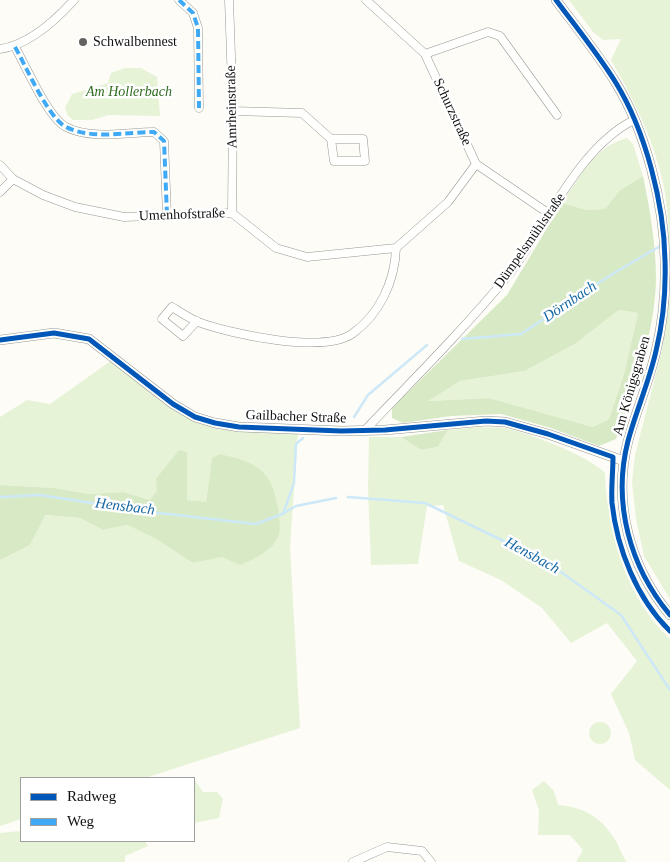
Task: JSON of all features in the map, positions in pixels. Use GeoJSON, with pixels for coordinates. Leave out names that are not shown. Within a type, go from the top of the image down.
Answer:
{"type":"FeatureCollection","features":[{"type":"Feature","properties":{"kind":"street"},"geometry":{"type":"LineString","coordinates":[[0,49],[15,47],[58,18],[74,0]]}},
{"type":"Feature","properties":{"kind":"street"},"geometry":{"type":"LineString","coordinates":[[179,0],[193,13],[198,28],[199,108]]}},
{"type":"Feature","properties":{"kind":"street","name":"Amrheinstraße"},"geometry":{"type":"LineString","coordinates":[[229,0],[233,111],[232,213]]}},
{"type":"Feature","properties":{"kind":"street","name":"Schurzstraße"},"geometry":{"type":"LineString","coordinates":[[366,0],[376,3],[426,54],[476,164]]}},
{"type":"Feature","properties":{"kind":"street","name":"Am Königsgraben"},"geometry":{"type":"LineString","coordinates":[[556,0],[617,84],[634,120],[649,163],[662,221],[665,260],[664,292],[656,351],[624,461],[622,499],[627,535],[644,575],[670,615]]}},
{"type":"Feature","properties":{"kind":"street"},"geometry":{"type":"LineString","coordinates":[[426,54],[488,32],[500,36],[557,116]]}},
{"type":"Feature","properties":{"kind":"street"},"geometry":{"type":"LineString","coordinates":[[15,47],[48,106],[65,127],[89,134],[154,132],[164,141],[167,216]]}},
{"type":"Feature","properties":{"kind":"street"},"geometry":{"type":"LineString","coordinates":[[233,111],[302,113],[331,139],[334,161],[365,161],[363,139],[331,139]]}},
{"type":"Feature","properties":{"kind":"street","name":"Dümpelsmühlstraße"},"geometry":{"type":"LineString","coordinates":[[366,429],[469,321],[507,276],[548,213],[609,135],[634,120]]}},
{"type":"Feature","properties":{"kind":"street"},"geometry":{"type":"LineString","coordinates":[[196,321],[247,337],[323,343],[351,334],[382,304],[396,266],[396,248],[448,202],[476,164],[548,213]]}},
{"type":"Feature","properties":{"kind":"street","name":"Umenhofstraße"},"geometry":{"type":"LineString","coordinates":[[0,165],[13,178],[43,195],[75,207],[124,217],[232,213],[276,248],[307,257],[396,248]]}},
{"type":"Feature","properties":{"kind":"street"},"geometry":{"type":"LineString","coordinates":[[0,192],[13,178]]}},
{"type":"Feature","properties":{"kind":"street","name":"Gailbacher Straße"},"geometry":{"type":"LineString","coordinates":[[0,340],[54,333],[89,340],[173,404],[195,417],[215,423],[239,427],[319,431],[385,430],[486,421],[505,422],[548,434],[624,461]]}},
{"type":"Feature","properties":{"kind":"street"},"geometry":{"type":"LineString","coordinates":[[353,862],[387,847],[422,851],[431,862]]}},
{"type":"Feature","properties":{"kind":"green space"},"geometry":{"type":"Polygon","coordinates":[[[569,0],[670,0],[670,252],[666,200],[659,166],[642,120],[611,60],[621,39],[603,40],[593,32],[569,0]]]}},
{"type":"Feature","properties":{"kind":"green space","name":"Am Hollerbach"},"geometry":{"type":"Polygon","coordinates":[[[125,68],[141,68],[157,77],[160,116],[109,115],[92,120],[73,120],[68,116],[65,108],[72,94],[108,83],[111,73],[125,68]]]}},
{"type":"Feature","properties":{"kind":"green space"},"geometry":{"type":"Polygon","coordinates":[[[627,138],[633,144],[643,176],[620,190],[605,209],[587,210],[562,203],[589,164],[605,148],[627,138]]]}},
{"type":"Feature","properties":{"kind":"green space"},"geometry":{"type":"Polygon","coordinates":[[[643,176],[652,227],[656,279],[655,300],[648,340],[616,439],[599,446],[551,428],[501,414],[451,416],[403,423],[392,418],[392,408],[507,295],[562,203],[587,210],[605,209],[620,190],[643,176]],[[619,310],[575,344],[525,371],[460,381],[428,401],[489,398],[593,427],[609,419],[624,374],[638,313],[619,310]]]}},
{"type":"Feature","properties":{"kind":"green space"},"geometry":{"type":"Polygon","coordinates":[[[670,295],[670,599],[644,556],[636,519],[632,482],[635,455],[662,350],[670,295]]]}},
{"type":"Feature","properties":{"kind":"green space"},"geometry":{"type":"Polygon","coordinates":[[[619,310],[638,313],[624,374],[609,419],[593,427],[489,398],[427,401],[460,381],[525,371],[575,344],[619,310]]]}},
{"type":"Feature","properties":{"kind":"green space"},"geometry":{"type":"Polygon","coordinates":[[[112,360],[170,407],[209,426],[298,434],[290,547],[300,728],[148,777],[20,777],[20,819],[0,826],[0,560],[30,545],[44,515],[80,518],[103,530],[127,525],[156,539],[193,563],[222,556],[240,565],[212,459],[206,502],[186,500],[187,452],[151,500],[124,492],[89,494],[55,488],[0,485],[0,417],[27,400],[50,404],[112,360]]]}},
{"type":"Feature","properties":{"kind":"green space"},"geometry":{"type":"Polygon","coordinates":[[[481,427],[505,428],[543,440],[573,453],[597,466],[605,473],[610,518],[622,563],[642,604],[655,623],[670,639],[670,790],[635,760],[629,733],[611,694],[637,661],[607,623],[571,643],[542,608],[501,580],[459,561],[443,505],[427,506],[418,564],[371,565],[368,488],[369,437],[401,437],[421,450],[438,447],[448,430],[481,427]]]}},
{"type":"Feature","properties":{"kind":"green space"},"geometry":{"type":"Polygon","coordinates":[[[448,430],[438,447],[421,450],[401,437],[448,430]]]}},
{"type":"Feature","properties":{"kind":"green space"},"geometry":{"type":"Polygon","coordinates":[[[179,450],[187,452],[187,500],[206,502],[212,458],[220,454],[253,465],[267,476],[275,496],[280,524],[279,536],[270,548],[240,565],[222,557],[193,563],[156,539],[127,525],[103,530],[80,518],[45,515],[30,545],[0,560],[0,485],[55,488],[89,494],[124,492],[150,500],[157,491],[156,479],[179,450]]]}},
{"type":"Feature","properties":{"kind":"green space"},"geometry":{"type":"Polygon","coordinates":[[[600,722],[608,725],[611,733],[608,741],[600,744],[592,741],[589,733],[592,725],[600,722]]]}},
{"type":"Feature","properties":{"kind":"green space"},"geometry":{"type":"Polygon","coordinates":[[[195,780],[203,792],[217,792],[223,799],[219,818],[195,823],[195,780]]]}},
{"type":"Feature","properties":{"kind":"green space"},"geometry":{"type":"Polygon","coordinates":[[[544,781],[554,791],[558,805],[585,811],[599,820],[611,833],[627,862],[576,862],[583,850],[570,835],[538,835],[539,810],[532,790],[544,781]]]}},
{"type":"Feature","properties":{"kind":"green space"},"geometry":{"type":"Polygon","coordinates":[[[20,831],[20,842],[146,842],[148,846],[125,856],[125,862],[0,862],[0,833],[20,831]]]}},
{"type":"Feature","properties":{"kind":"waterway","name":"Dörnbach"},"geometry":{"type":"LineString","coordinates":[[462,339],[521,334],[614,273],[662,245]]}},
{"type":"Feature","properties":{"kind":"waterway","name":"Dörnbach"},"geometry":{"type":"LineString","coordinates":[[354,417],[368,395],[427,345]]}},
{"type":"Feature","properties":{"kind":"waterway","name":"Dörnbach"},"geometry":{"type":"LineString","coordinates":[[283,514],[294,483],[296,444],[303,438]]}},
{"type":"Feature","properties":{"kind":"waterway","name":"Hensbach"},"geometry":{"type":"LineString","coordinates":[[0,497],[40,495],[150,512],[256,524],[282,514],[296,506],[336,498]]}},
{"type":"Feature","properties":{"kind":"waterway","name":"Hensbach"},"geometry":{"type":"LineString","coordinates":[[348,497],[425,503],[547,562],[621,615],[670,690]]}},
{"type":"Feature","properties":{"kind":"marked path"},"geometry":{"type":"LineString","coordinates":[[179,0],[193,13],[198,28],[199,108]]}},
{"type":"Feature","properties":{"kind":"marked path"},"geometry":{"type":"LineString","coordinates":[[15,47],[45,103],[59,122],[66,127],[76,131],[98,134],[154,132],[164,141],[167,215]]}},
{"type":"Feature","properties":{"kind":"cycle path"},"geometry":{"type":"LineString","coordinates":[[556,0],[602,62],[627,102],[644,146],[657,192],[664,238],[665,260],[662,317],[653,363],[628,441],[622,488],[628,533],[635,555],[644,576],[670,615]]}},
{"type":"Feature","properties":{"kind":"cycle path"},"geometry":{"type":"LineString","coordinates":[[0,340],[54,333],[89,339],[173,404],[195,417],[215,423],[239,427],[341,431],[385,430],[486,421],[505,422],[548,434],[613,457],[612,503],[624,555],[638,589],[658,618],[670,631]]}},
{"type":"Feature","properties":{"kind":"place","name":"Schwalbennest"},"geometry":{"type":"Point","coordinates":[83,42]}}]}
